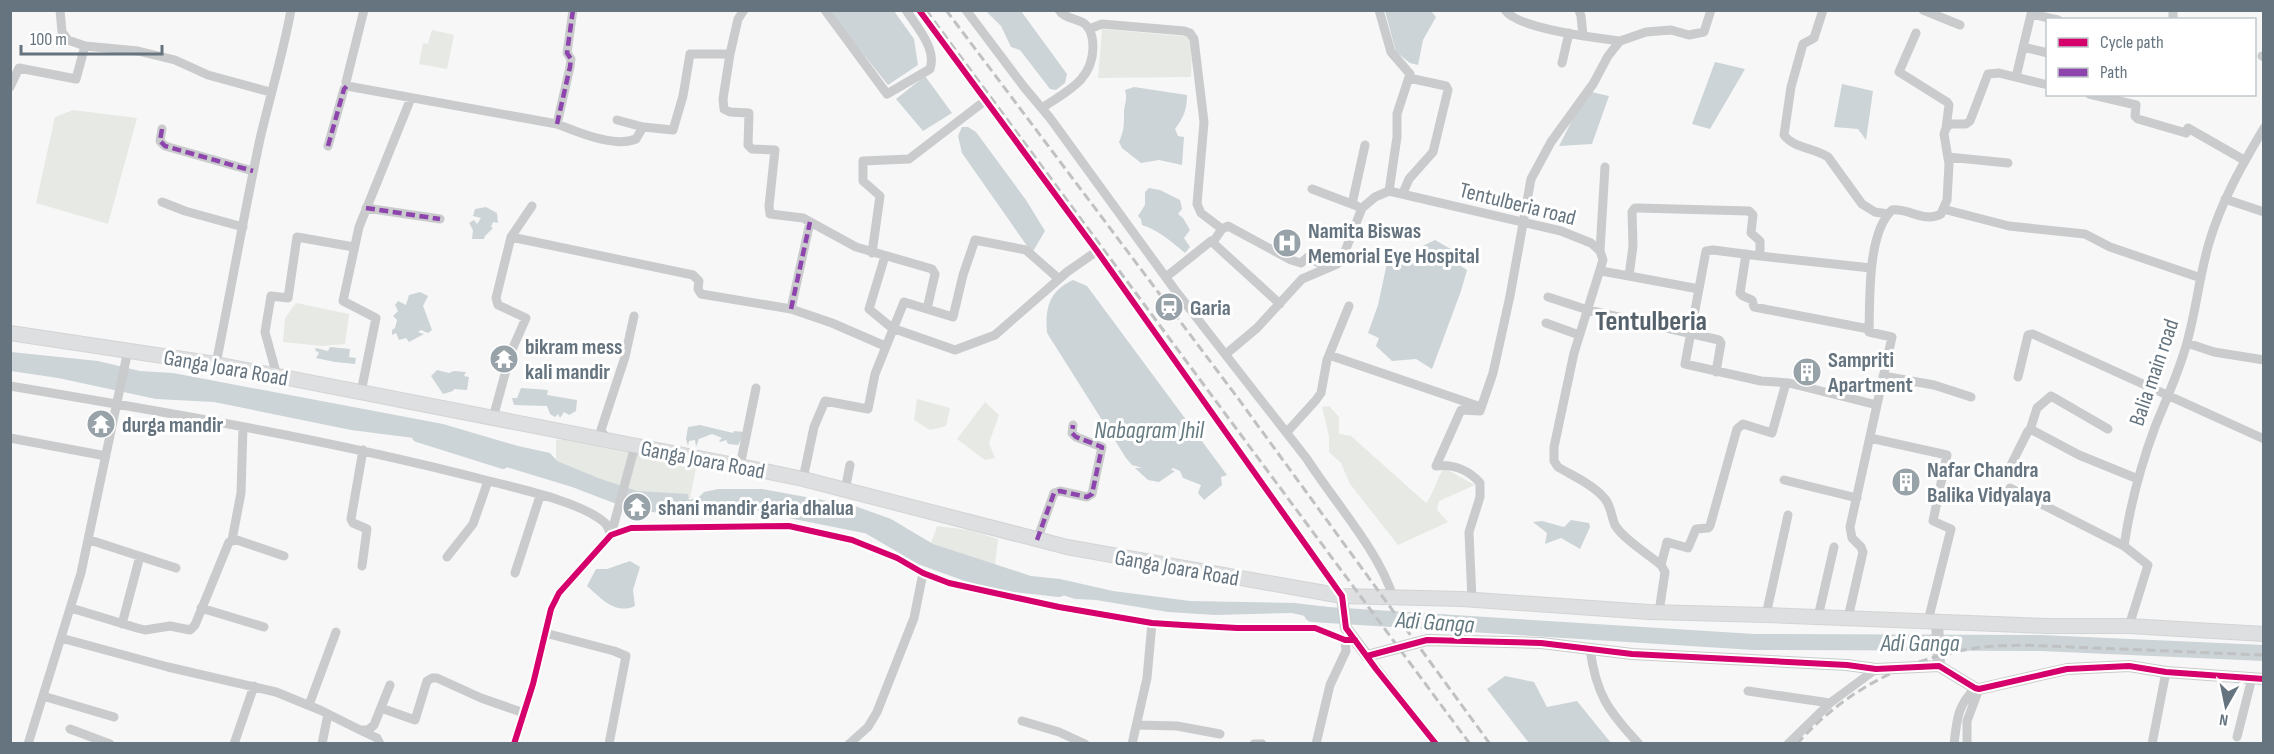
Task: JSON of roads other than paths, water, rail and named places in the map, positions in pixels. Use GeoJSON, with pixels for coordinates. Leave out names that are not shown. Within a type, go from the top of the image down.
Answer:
{"type":"FeatureCollection","features":[{"type":"Feature","properties":{"kind":"main road","name":"Ganga Joara Road"},"geometry":{"type":"LineString","coordinates":[[10,333],[216,364],[740,466],[803,479],[1067,547],[1342,596],[1472,600],[1659,612],[1932,620],[2047,626],[2129,626],[2264,634]]}},
{"type":"Feature","properties":{"kind":"street"},"geometry":{"type":"LineString","coordinates":[[60,10],[62,32],[68,40],[85,46],[138,51],[175,60],[208,75],[270,92]]}},
{"type":"Feature","properties":{"kind":"street"},"geometry":{"type":"LineString","coordinates":[[216,364],[270,92],[284,50],[291,10]]}},
{"type":"Feature","properties":{"kind":"street"},"geometry":{"type":"LineString","coordinates":[[328,146],[344,88],[347,86],[346,82],[364,10]]}},
{"type":"Feature","properties":{"kind":"street"},"geometry":{"type":"LineString","coordinates":[[557,124],[570,67],[571,59],[567,53],[573,10]]}},
{"type":"Feature","properties":{"kind":"street"},"geometry":{"type":"LineString","coordinates":[[744,10],[738,19],[730,54],[723,99],[724,109],[730,112],[749,113],[748,145],[752,150],[775,150],[770,214],[792,215],[856,247],[932,269],[936,274],[927,309]]}},
{"type":"Feature","properties":{"kind":"street"},"geometry":{"type":"LineString","coordinates":[[825,10],[887,94],[930,69],[933,63],[932,52],[906,10]]}},
{"type":"Feature","properties":{"kind":"street"},"geometry":{"type":"LineString","coordinates":[[919,10],[1097,251],[1342,596],[1349,636],[1346,651],[1330,685],[1316,744]]}},
{"type":"Feature","properties":{"kind":"street"},"geometry":{"type":"LineString","coordinates":[[966,10],[1042,108],[1166,277],[1287,432],[1351,521],[1388,580],[1393,597]]}},
{"type":"Feature","properties":{"kind":"street"},"geometry":{"type":"LineString","coordinates":[[1042,108],[1081,81],[1092,61],[1093,43],[1089,29],[1082,22],[1066,17],[1059,10]]}},
{"type":"Feature","properties":{"kind":"street"},"geometry":{"type":"LineString","coordinates":[[1226,354],[1257,328],[1302,279],[1342,259],[1362,208],[1375,197],[1389,191],[1398,137],[1397,114],[1410,74],[1391,52],[1379,10]]}},
{"type":"Feature","properties":{"kind":"street"},"geometry":{"type":"LineString","coordinates":[[1505,10],[1508,15],[1524,22],[1582,36],[1620,41],[1646,32],[1671,30],[1698,35],[1704,32],[1711,10]]}},
{"type":"Feature","properties":{"kind":"street"},"geometry":{"type":"LineString","coordinates":[[1579,10],[1582,36]]}},
{"type":"Feature","properties":{"kind":"street"},"geometry":{"type":"LineString","coordinates":[[1823,10],[1814,38],[1803,44],[1791,87],[1784,135],[1792,142],[1821,152],[1828,157],[1862,204],[1875,212],[1888,214],[1897,210],[1929,218],[1941,214],[1947,200],[1948,157],[1944,134],[1947,102],[1899,74],[1916,33]]}},
{"type":"Feature","properties":{"kind":"street"},"geometry":{"type":"LineString","coordinates":[[1923,10],[1960,25]]}},
{"type":"Feature","properties":{"kind":"street"},"geometry":{"type":"LineString","coordinates":[[2016,77],[2031,12],[2051,18]]}},
{"type":"Feature","properties":{"kind":"street"},"geometry":{"type":"LineString","coordinates":[[1089,29],[1102,24],[1184,31],[1190,33],[1194,39],[1204,122],[1197,204],[1201,213],[1222,229]]}},
{"type":"Feature","properties":{"kind":"street"},"geometry":{"type":"LineString","coordinates":[[1562,63],[1569,33]]}},
{"type":"Feature","properties":{"kind":"street"},"geometry":{"type":"LineString","coordinates":[[1472,600],[1469,532],[1480,497],[1480,483],[1474,476],[1452,466],[1436,466],[1461,411],[1480,411],[1493,373],[1508,307],[1531,178],[1551,142],[1593,84],[1608,56],[1620,41]]}},
{"type":"Feature","properties":{"kind":"street"},"geometry":{"type":"LineString","coordinates":[[10,87],[20,68],[76,79],[85,46]]}},
{"type":"Feature","properties":{"kind":"street"},"geometry":{"type":"LineString","coordinates":[[2023,47],[2046,53]]}},
{"type":"Feature","properties":{"kind":"street"},"geometry":{"type":"LineString","coordinates":[[617,120],[673,130],[683,96],[690,54],[730,54]]}},
{"type":"Feature","properties":{"kind":"street"},"geometry":{"type":"LineString","coordinates":[[1946,128],[1950,124],[1966,124],[1970,121],[1988,74],[1999,73],[2046,84]]}},
{"type":"Feature","properties":{"kind":"street"},"geometry":{"type":"LineString","coordinates":[[1403,193],[1409,179],[1433,152],[1449,90],[1446,86],[1409,78]]}},
{"type":"Feature","properties":{"kind":"street"},"geometry":{"type":"LineString","coordinates":[[347,86],[557,124],[584,135],[625,141],[636,139],[641,134],[643,126]]}},
{"type":"Feature","properties":{"kind":"street"},"geometry":{"type":"LineString","coordinates":[[2098,96],[2136,105],[2135,116],[2138,119],[2186,133],[2188,128],[2244,160]]}},
{"type":"Feature","properties":{"kind":"street"},"geometry":{"type":"LineString","coordinates":[[361,392],[376,318],[343,301],[359,227],[411,98]]}},
{"type":"Feature","properties":{"kind":"street"},"geometry":{"type":"LineString","coordinates":[[872,253],[880,196],[863,181],[863,161],[909,159],[986,100]]}},
{"type":"Feature","properties":{"kind":"street","name":"Balia main road"},"geometry":{"type":"LineString","coordinates":[[2124,546],[2138,480],[2156,424],[2169,396],[2187,343],[2209,244],[2225,199],[2244,160],[2264,128]]}},
{"type":"Feature","properties":{"kind":"street"},"geometry":{"type":"LineString","coordinates":[[162,129],[160,141],[165,146],[254,171]]}},
{"type":"Feature","properties":{"kind":"street"},"geometry":{"type":"LineString","coordinates":[[1352,204],[1365,145]]}},
{"type":"Feature","properties":{"kind":"street"},"geometry":{"type":"LineString","coordinates":[[1948,157],[2008,163]]}},
{"type":"Feature","properties":{"kind":"street"},"geometry":{"type":"LineString","coordinates":[[1605,167],[1600,251],[1603,260],[1579,335],[1562,406],[1554,447],[1554,461],[1604,498],[1610,507],[1616,526],[1661,565],[1665,572],[1659,612]]}},
{"type":"Feature","properties":{"kind":"street"},"geometry":{"type":"LineString","coordinates":[[1312,189],[1362,208]]}},
{"type":"Feature","properties":{"kind":"street","name":"Tentulberia road"},"geometry":{"type":"LineString","coordinates":[[1389,191],[1524,222],[1576,237],[1591,243],[1600,251]]}},
{"type":"Feature","properties":{"kind":"street"},"geometry":{"type":"LineString","coordinates":[[2225,199],[2264,212]]}},
{"type":"Feature","properties":{"kind":"street"},"geometry":{"type":"LineString","coordinates":[[162,202],[185,211],[243,227]]}},
{"type":"Feature","properties":{"kind":"street"},"geometry":{"type":"LineString","coordinates":[[493,418],[512,352],[526,318],[498,305],[496,298],[511,237],[532,206]]}},
{"type":"Feature","properties":{"kind":"street"},"geometry":{"type":"LineString","coordinates":[[366,208],[440,219]]}},
{"type":"Feature","properties":{"kind":"street"},"geometry":{"type":"LineString","coordinates":[[1629,276],[1633,246],[1632,212],[1635,208],[1749,211],[1754,215],[1750,232],[1760,241],[1760,256]]}},
{"type":"Feature","properties":{"kind":"street"},"geometry":{"type":"LineString","coordinates":[[1943,209],[2009,226],[2085,234],[2110,247],[2201,278]]}},
{"type":"Feature","properties":{"kind":"street"},"geometry":{"type":"LineString","coordinates":[[1848,618],[1863,552],[1850,534],[1892,338],[1869,332],[1871,268],[1875,248],[1888,214]]}},
{"type":"Feature","properties":{"kind":"street"},"geometry":{"type":"LineString","coordinates":[[791,309],[810,222]]}},
{"type":"Feature","properties":{"kind":"street"},"geometry":{"type":"LineString","coordinates":[[1166,277],[1208,242],[1213,242],[1224,226],[1231,227],[1291,260],[1301,263],[1308,257],[1328,268]]}},
{"type":"Feature","properties":{"kind":"street"},"geometry":{"type":"LineString","coordinates":[[277,376],[265,332],[271,296],[288,298],[297,237],[354,248]]}},
{"type":"Feature","properties":{"kind":"street"},"geometry":{"type":"LineString","coordinates":[[511,237],[693,275],[699,281],[698,290],[701,294],[791,309],[885,346]]}},
{"type":"Feature","properties":{"kind":"street"},"geometry":{"type":"LineString","coordinates":[[803,479],[814,427],[825,401],[868,409],[875,374],[904,302],[953,317],[963,274],[975,240],[1026,250],[1059,279]]}},
{"type":"Feature","properties":{"kind":"street"},"geometry":{"type":"LineString","coordinates":[[1213,242],[1280,304]]}},
{"type":"Feature","properties":{"kind":"street"},"geometry":{"type":"LineString","coordinates":[[885,256],[869,309],[892,328],[955,351],[995,335],[1059,279],[1097,251]]}},
{"type":"Feature","properties":{"kind":"street"},"geometry":{"type":"LineString","coordinates":[[1871,268],[1706,251],[1685,364],[1761,381],[1786,383],[1877,405]]}},
{"type":"Feature","properties":{"kind":"street"},"geometry":{"type":"LineString","coordinates":[[1746,254],[1740,293],[1752,300],[1754,307],[1869,329]]}},
{"type":"Feature","properties":{"kind":"street"},"geometry":{"type":"LineString","coordinates":[[1600,271],[1699,289]]}},
{"type":"Feature","properties":{"kind":"street"},"geometry":{"type":"LineString","coordinates":[[1548,297],[1588,310],[1720,340],[1716,372]]}},
{"type":"Feature","properties":{"kind":"street"},"geometry":{"type":"LineString","coordinates":[[1287,432],[1321,393],[1329,355],[1349,306]]}},
{"type":"Feature","properties":{"kind":"street"},"geometry":{"type":"LineString","coordinates":[[607,440],[601,430],[625,357],[634,316]]}},
{"type":"Feature","properties":{"kind":"street"},"geometry":{"type":"LineString","coordinates":[[1546,323],[1579,335]]}},
{"type":"Feature","properties":{"kind":"street"},"geometry":{"type":"LineString","coordinates":[[2018,377],[2028,335],[2033,334],[2209,412],[2264,439]]}},
{"type":"Feature","properties":{"kind":"street"},"geometry":{"type":"LineString","coordinates":[[2187,343],[2214,352],[2264,360]]}},
{"type":"Feature","properties":{"kind":"street"},"geometry":{"type":"LineString","coordinates":[[28,744],[90,540],[128,350]]}},
{"type":"Feature","properties":{"kind":"street"},"geometry":{"type":"LineString","coordinates":[[1329,355],[1481,407]]}},
{"type":"Feature","properties":{"kind":"street"},"geometry":{"type":"LineString","coordinates":[[1883,376],[1934,385],[1971,397]]}},
{"type":"Feature","properties":{"kind":"street"},"geometry":{"type":"LineString","coordinates":[[1661,565],[1667,542],[1688,548],[1696,529],[1710,526],[1737,429],[1743,424],[1772,433],[1786,383]]}},
{"type":"Feature","properties":{"kind":"street"},"geometry":{"type":"LineString","coordinates":[[10,386],[119,400],[363,450],[540,496],[589,513],[606,524],[611,535]]}},
{"type":"Feature","properties":{"kind":"street"},"geometry":{"type":"LineString","coordinates":[[740,466],[756,387]]}},
{"type":"Feature","properties":{"kind":"street"},"geometry":{"type":"LineString","coordinates":[[2009,469],[2030,430],[2037,408],[2051,396],[2108,429]]}},
{"type":"Feature","properties":{"kind":"street"},"geometry":{"type":"LineString","coordinates":[[1037,540],[1054,493],[1060,490],[1087,497],[1092,494],[1102,447],[1076,437],[1072,432],[1073,425]]}},
{"type":"Feature","properties":{"kind":"street"},"geometry":{"type":"LineString","coordinates":[[71,608],[145,630],[163,626],[190,630],[195,625],[226,547],[232,540],[241,493],[243,427]]}},
{"type":"Feature","properties":{"kind":"street"},"geometry":{"type":"LineString","coordinates":[[2030,430],[2079,455],[2138,480]]}},
{"type":"Feature","properties":{"kind":"street"},"geometry":{"type":"LineString","coordinates":[[10,438],[106,456]]}},
{"type":"Feature","properties":{"kind":"street"},"geometry":{"type":"LineString","coordinates":[[1870,438],[1947,454],[1933,521],[1951,529],[1932,620],[1938,666]]}},
{"type":"Feature","properties":{"kind":"street"},"geometry":{"type":"LineString","coordinates":[[611,535],[635,446]]}},
{"type":"Feature","properties":{"kind":"street"},"geometry":{"type":"LineString","coordinates":[[362,566],[367,529],[353,523],[351,519],[363,450]]}},
{"type":"Feature","properties":{"kind":"street"},"geometry":{"type":"LineString","coordinates":[[845,490],[850,465]]}},
{"type":"Feature","properties":{"kind":"street"},"geometry":{"type":"LineString","coordinates":[[1784,480],[1857,498]]}},
{"type":"Feature","properties":{"kind":"street"},"geometry":{"type":"LineString","coordinates":[[447,557],[473,524],[488,481]]}},
{"type":"Feature","properties":{"kind":"street"},"geometry":{"type":"LineString","coordinates":[[2010,488],[2124,546],[2148,565],[2129,626]]}},
{"type":"Feature","properties":{"kind":"street"},"geometry":{"type":"LineString","coordinates":[[515,573],[540,496]]}},
{"type":"Feature","properties":{"kind":"street"},"geometry":{"type":"LineString","coordinates":[[1766,615],[1788,515]]}},
{"type":"Feature","properties":{"kind":"street"},"geometry":{"type":"LineString","coordinates":[[514,744],[538,665],[551,609],[559,593],[611,535],[631,528],[651,526],[789,526],[852,540],[949,583],[1059,607],[1152,623],[1237,628],[1315,628],[1349,636],[1436,744]]}},
{"type":"Feature","properties":{"kind":"street"},"geometry":{"type":"LineString","coordinates":[[90,540],[177,568]]}},
{"type":"Feature","properties":{"kind":"street"},"geometry":{"type":"LineString","coordinates":[[232,540],[284,556]]}},
{"type":"Feature","properties":{"kind":"street"},"geometry":{"type":"LineString","coordinates":[[1818,617],[1834,547]]}},
{"type":"Feature","properties":{"kind":"street"},"geometry":{"type":"LineString","coordinates":[[122,624],[140,556]]}},
{"type":"Feature","properties":{"kind":"street"},"geometry":{"type":"LineString","coordinates":[[849,744],[868,728],[877,712],[914,618],[923,573]]}},
{"type":"Feature","properties":{"kind":"street"},"geometry":{"type":"LineString","coordinates":[[201,608],[264,627]]}},
{"type":"Feature","properties":{"kind":"street"},"geometry":{"type":"LineString","coordinates":[[1132,744],[1147,678],[1152,623]]}},
{"type":"Feature","properties":{"kind":"street"},"geometry":{"type":"LineString","coordinates":[[309,705],[336,632]]}},
{"type":"Feature","properties":{"kind":"street"},"geometry":{"type":"LineString","coordinates":[[545,633],[626,656],[609,744]]}},
{"type":"Feature","properties":{"kind":"street"},"geometry":{"type":"LineString","coordinates":[[62,638],[168,667],[254,686],[309,705],[377,738],[381,744]]}},
{"type":"Feature","properties":{"kind":"street"},"geometry":{"type":"LineString","coordinates":[[1367,656],[1426,640],[1541,643],[1632,654],[1847,664],[1876,669],[1938,666],[1977,689]]}},
{"type":"Feature","properties":{"kind":"street"},"geometry":{"type":"LineString","coordinates":[[1590,649],[1593,676],[1602,697],[1613,717],[1639,744]]}},
{"type":"Feature","properties":{"kind":"street"},"geometry":{"type":"LineString","coordinates":[[1954,744],[1957,719],[1963,700],[1977,689],[2067,669],[2129,666],[2166,672],[2258,678],[2237,737]]}},
{"type":"Feature","properties":{"kind":"street"},"geometry":{"type":"LineString","coordinates":[[1788,744],[1830,703],[1876,669]]}},
{"type":"Feature","properties":{"kind":"street"},"geometry":{"type":"LineString","coordinates":[[2152,744],[2166,672]]}},
{"type":"Feature","properties":{"kind":"street"},"geometry":{"type":"LineString","coordinates":[[381,708],[415,720],[427,681],[437,678],[481,698],[524,713]]}},
{"type":"Feature","properties":{"kind":"street"},"geometry":{"type":"LineString","coordinates":[[360,730],[368,730],[374,726],[390,685]]}},
{"type":"Feature","properties":{"kind":"street"},"geometry":{"type":"LineString","coordinates":[[234,744],[254,686]]}},
{"type":"Feature","properties":{"kind":"street"},"geometry":{"type":"LineString","coordinates":[[1967,744],[1967,722],[1977,689]]}},
{"type":"Feature","properties":{"kind":"street"},"geometry":{"type":"LineString","coordinates":[[1748,691],[1830,703]]}},
{"type":"Feature","properties":{"kind":"street"},"geometry":{"type":"LineString","coordinates":[[43,696],[114,717]]}},
{"type":"Feature","properties":{"kind":"street"},"geometry":{"type":"LineString","coordinates":[[322,744],[328,714]]}},
{"type":"Feature","properties":{"kind":"street"},"geometry":{"type":"LineString","coordinates":[[1022,722],[1059,732],[1085,744]]}},
{"type":"Feature","properties":{"kind":"street"},"geometry":{"type":"LineString","coordinates":[[1137,724],[1177,726],[1220,734]]}},
{"type":"Feature","properties":{"kind":"street"},"geometry":{"type":"LineString","coordinates":[[70,729],[110,744]]}},
{"type":"Feature","properties":{"kind":"street"},"geometry":{"type":"LineString","coordinates":[[1254,744],[1262,744]]}},
{"type":"Feature","properties":{"kind":"water"},"geometry":{"type":"Polygon","coordinates":[[[829,11],[894,11],[914,39],[918,65],[888,85],[829,11]]]}},
{"type":"Feature","properties":{"kind":"water"},"geometry":{"type":"Polygon","coordinates":[[[986,11],[1021,11],[1067,74],[1065,83],[1056,90],[1050,89],[1020,50],[1011,47],[1001,26],[986,11]]]}},
{"type":"Feature","properties":{"kind":"water"},"geometry":{"type":"Polygon","coordinates":[[[1385,11],[1431,11],[1436,17],[1423,40],[1418,65],[1410,63],[1396,52],[1385,11]]]}},
{"type":"Feature","properties":{"kind":"water"},"geometry":{"type":"Polygon","coordinates":[[[1715,62],[1745,69],[1710,129],[1692,124],[1715,62]]]}},
{"type":"Feature","properties":{"kind":"water"},"geometry":{"type":"Polygon","coordinates":[[[925,76],[952,113],[923,131],[896,99],[925,76]]]}},
{"type":"Feature","properties":{"kind":"water"},"geometry":{"type":"Polygon","coordinates":[[[1842,84],[1873,91],[1866,140],[1858,129],[1834,127],[1842,84]]]}},
{"type":"Feature","properties":{"kind":"water"},"geometry":{"type":"Polygon","coordinates":[[[1134,87],[1187,95],[1184,113],[1175,129],[1178,136],[1184,137],[1182,165],[1159,160],[1141,163],[1122,148],[1119,142],[1123,128],[1125,90],[1134,87]]]}},
{"type":"Feature","properties":{"kind":"water"},"geometry":{"type":"Polygon","coordinates":[[[1587,91],[1609,96],[1592,144],[1559,146],[1587,91]]]}},
{"type":"Feature","properties":{"kind":"water"},"geometry":{"type":"Polygon","coordinates":[[[962,127],[968,127],[976,132],[1026,200],[1045,231],[1032,253],[962,153],[958,136],[962,127]]]}},
{"type":"Feature","properties":{"kind":"water"},"geometry":{"type":"Polygon","coordinates":[[[1149,188],[1160,190],[1180,200],[1182,209],[1178,214],[1190,230],[1184,238],[1190,247],[1185,253],[1159,233],[1142,225],[1138,216],[1145,205],[1145,192],[1149,188]]]}},
{"type":"Feature","properties":{"kind":"water"},"geometry":{"type":"Polygon","coordinates":[[[486,207],[497,213],[498,223],[493,222],[491,227],[493,228],[484,239],[472,239],[473,230],[469,223],[474,220],[477,224],[481,218],[473,216],[475,209],[486,207]]]}},
{"type":"Feature","properties":{"kind":"water"},"geometry":{"type":"Polygon","coordinates":[[[1435,240],[1463,256],[1458,264],[1467,270],[1432,369],[1416,359],[1392,361],[1376,346],[1379,338],[1368,333],[1378,305],[1387,263],[1435,240]]]}},
{"type":"Feature","properties":{"kind":"water","name":"Nabagram Jhil"},"geometry":{"type":"Polygon","coordinates":[[[1073,280],[1087,286],[1227,475],[1221,477],[1222,485],[1204,500],[1198,493],[1201,485],[1183,478],[1180,471],[1173,468],[1171,470],[1175,471],[1159,482],[1148,480],[1135,468],[1142,468],[1132,465],[1047,333],[1050,301],[1059,289],[1073,280]]]}},
{"type":"Feature","properties":{"kind":"water"},"geometry":{"type":"Polygon","coordinates":[[[420,292],[428,296],[423,306],[432,330],[428,333],[421,330],[418,332],[424,334],[409,342],[406,338],[399,340],[396,333],[392,335],[397,320],[393,316],[398,311],[395,305],[398,301],[406,305],[409,295],[420,292]]]}},
{"type":"Feature","properties":{"kind":"water"},"geometry":{"type":"Polygon","coordinates":[[[330,347],[350,349],[349,357],[356,358],[355,364],[316,358],[319,353],[315,350],[316,348],[328,351],[330,347]]]}},
{"type":"Feature","properties":{"kind":"water"},"geometry":{"type":"Polygon","coordinates":[[[11,352],[98,361],[140,371],[173,373],[443,424],[550,453],[557,461],[637,491],[688,494],[689,500],[699,497],[704,492],[718,489],[762,489],[855,506],[891,519],[933,544],[1031,576],[1060,579],[1113,591],[1190,601],[1295,603],[1328,607],[1337,621],[1331,622],[1292,613],[1215,615],[1168,612],[1096,600],[1075,599],[1028,584],[1011,583],[976,575],[917,552],[862,525],[827,515],[788,509],[734,507],[704,511],[693,516],[632,510],[572,487],[506,467],[474,452],[437,441],[351,430],[214,402],[156,399],[58,378],[11,371],[11,352]]]}},
{"type":"Feature","properties":{"kind":"water"},"geometry":{"type":"Polygon","coordinates":[[[437,370],[449,373],[466,372],[464,376],[469,377],[467,390],[454,389],[443,394],[431,376],[437,370]]]}},
{"type":"Feature","properties":{"kind":"water"},"geometry":{"type":"Polygon","coordinates":[[[521,388],[548,390],[547,395],[577,400],[576,411],[569,415],[564,412],[560,418],[558,414],[555,417],[550,414],[547,406],[514,405],[512,398],[517,398],[521,388]]]}},
{"type":"Feature","properties":{"kind":"water"},"geometry":{"type":"Polygon","coordinates":[[[700,425],[733,433],[734,431],[745,432],[738,445],[728,444],[726,440],[721,442],[719,441],[722,438],[712,434],[699,439],[696,447],[695,440],[689,441],[688,446],[686,439],[688,427],[700,425]]]}},
{"type":"Feature","properties":{"kind":"water"},"geometry":{"type":"Polygon","coordinates":[[[1571,520],[1589,523],[1590,527],[1580,549],[1561,538],[1545,544],[1547,533],[1533,522],[1542,521],[1564,527],[1571,520]]]}},
{"type":"Feature","properties":{"kind":"water"},"geometry":{"type":"Polygon","coordinates":[[[630,561],[640,567],[633,590],[635,606],[615,607],[587,586],[596,569],[607,569],[630,561]]]}},
{"type":"Feature","properties":{"kind":"water"},"geometry":{"type":"Polygon","coordinates":[[[1505,676],[1534,682],[1547,707],[1577,701],[1611,743],[1529,743],[1487,689],[1505,676]]]}},
{"type":"Feature","properties":{"kind":"waterway"},"geometry":{"type":"LineString","coordinates":[[417,437],[503,464]]}},
{"type":"Feature","properties":{"kind":"waterway","name":"Adi Ganga"},"geometry":{"type":"LineString","coordinates":[[764,505],[869,526],[922,557],[988,581],[1059,589]]}},
{"type":"Feature","properties":{"kind":"waterway","name":"Adi Ganga"},"geometry":{"type":"LineString","coordinates":[[1312,614],[1754,642],[2041,643],[2264,653]]}},
{"type":"Feature","properties":{"kind":"railway"},"geometry":{"type":"LineString","coordinates":[[926,10],[1470,744]]}},
{"type":"Feature","properties":{"kind":"railway"},"geometry":{"type":"LineString","coordinates":[[946,10],[1237,397],[1490,744]]}},
{"type":"Feature","properties":{"kind":"railway"},"geometry":{"type":"LineString","coordinates":[[1797,744],[1817,723],[1862,689],[1912,664],[1967,650],[1995,646],[2032,645],[2264,655]]}},
{"type":"Feature","properties":{"kind":"place","name":"Namita Biswas Memorial Eye Hospital"},"geometry":{"type":"Point","coordinates":[1287,243]}},
{"type":"Feature","properties":{"kind":"place","name":"Garia"},"geometry":{"type":"Point","coordinates":[1169,307]}},
{"type":"Feature","properties":{"kind":"place","name":"bikram mess kali mandir"},"geometry":{"type":"Point","coordinates":[504,359]}},
{"type":"Feature","properties":{"kind":"place","name":"Sampriti Apartment"},"geometry":{"type":"Point","coordinates":[1807,372]}},
{"type":"Feature","properties":{"kind":"place","name":"durga mandir"},"geometry":{"type":"Point","coordinates":[101,424]}},
{"type":"Feature","properties":{"kind":"place","name":"Nafar Chandra Balika Vidyalaya"},"geometry":{"type":"Point","coordinates":[1906,482]}},
{"type":"Feature","properties":{"kind":"place","name":"shani mandir garia dhalua"},"geometry":{"type":"Point","coordinates":[637,507]}},
{"type":"Feature","properties":{"kind":"district","name":"Tentulberia"},"geometry":{"type":"Point","coordinates":[1651,320]}}]}
